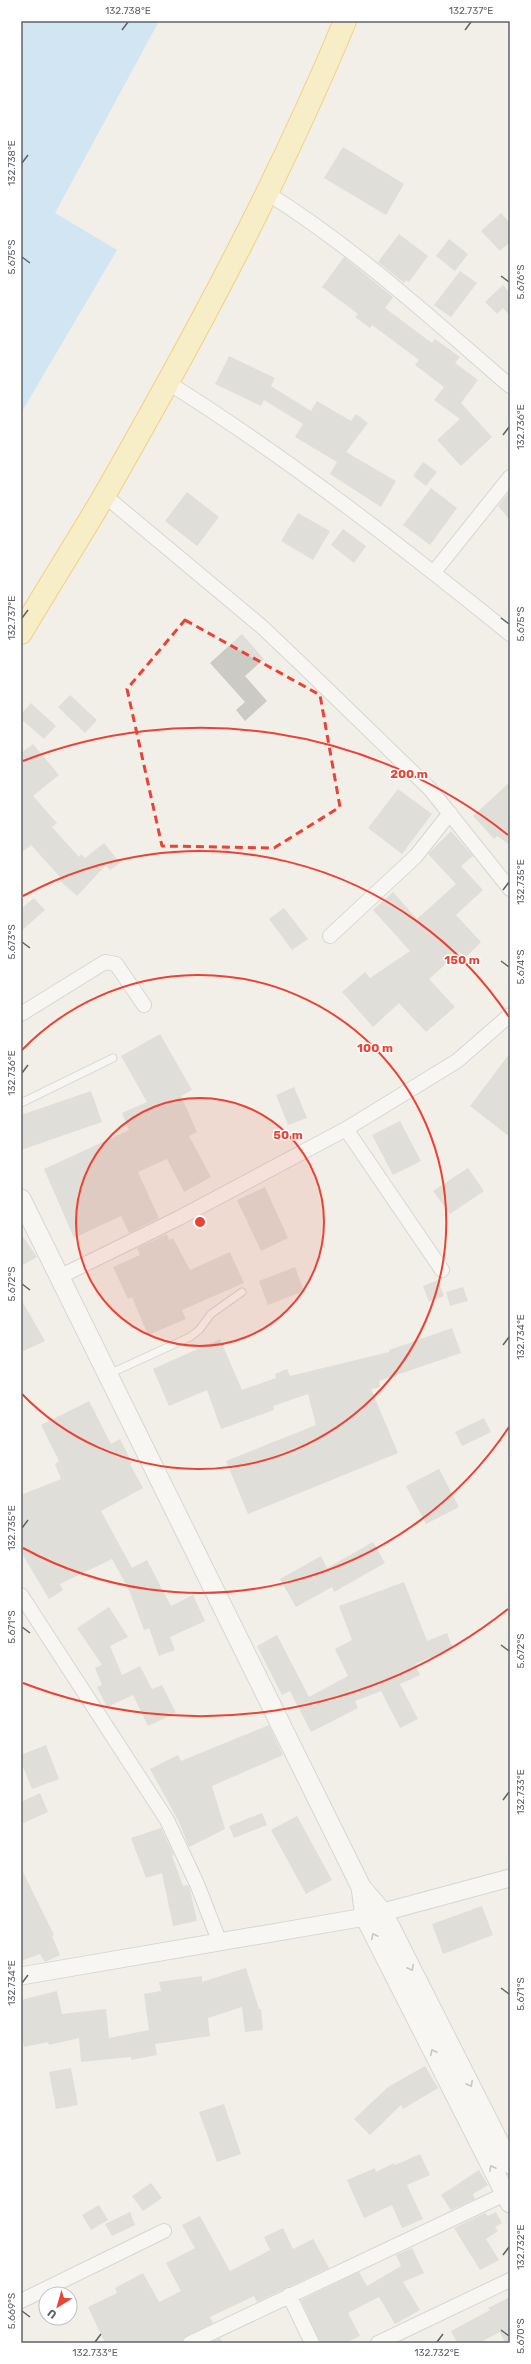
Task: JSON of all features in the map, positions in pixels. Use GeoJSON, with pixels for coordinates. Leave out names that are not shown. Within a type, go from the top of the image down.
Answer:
{"type":"FeatureCollection","features":[{"type":"Feature","properties":{"kind":"highway"},"geometry":{"type":"LineString","coordinates":[[21,633],[104,495],[190,343],[288,152],[345,21]]}},
{"type":"Feature","properties":{"kind":"main road"},"geometry":{"type":"LineString","coordinates":[[21,1199],[61,1276],[361,1888],[383,1913],[510,2164]]}},
{"type":"Feature","properties":{"kind":"main road"},"geometry":{"type":"LineString","coordinates":[[361,1888],[365,1918],[508,2198]]}},
{"type":"Feature","properties":{"kind":"street"},"geometry":{"type":"LineString","coordinates":[[267,193],[299,213],[367,263],[510,386]]}},
{"type":"Feature","properties":{"kind":"street"},"geometry":{"type":"LineString","coordinates":[[167,382],[292,464],[434,572],[510,634]]}},
{"type":"Feature","properties":{"kind":"street"},"geometry":{"type":"LineString","coordinates":[[434,572],[510,477]]}},
{"type":"Feature","properties":{"kind":"street"},"geometry":{"type":"LineString","coordinates":[[104,495],[261,626],[430,789],[510,889]]}},
{"type":"Feature","properties":{"kind":"street"},"geometry":{"type":"LineString","coordinates":[[330,936],[416,856],[450,813]]}},
{"type":"Feature","properties":{"kind":"street"},"geometry":{"type":"LineString","coordinates":[[21,1014],[105,962],[116,964],[144,1005]]}},
{"type":"Feature","properties":{"kind":"street"},"geometry":{"type":"LineString","coordinates":[[61,1276],[179,1218],[346,1129],[457,1061],[510,1015]]}},
{"type":"Feature","properties":{"kind":"street"},"geometry":{"type":"LineString","coordinates":[[346,1129],[442,1270]]}},
{"type":"Feature","properties":{"kind":"street"},"geometry":{"type":"LineString","coordinates":[[21,1595],[167,1820],[197,1884],[220,1943]]}},
{"type":"Feature","properties":{"kind":"street"},"geometry":{"type":"LineString","coordinates":[[21,1976],[365,1918],[510,1878]]}},
{"type":"Feature","properties":{"kind":"street"},"geometry":{"type":"LineString","coordinates":[[190,2343],[289,2295],[508,2198]]}},
{"type":"Feature","properties":{"kind":"street"},"geometry":{"type":"LineString","coordinates":[[21,2301],[164,2231]]}},
{"type":"Feature","properties":{"kind":"street"},"geometry":{"type":"LineString","coordinates":[[378,2343],[510,2280]]}},
{"type":"Feature","properties":{"kind":"street"},"geometry":{"type":"LineString","coordinates":[[289,2295],[312,2343]]}},
{"type":"Feature","properties":{"kind":"lane"},"geometry":{"type":"LineString","coordinates":[[21,1104],[113,1058]]}},
{"type":"Feature","properties":{"kind":"lane"},"geometry":{"type":"LineString","coordinates":[[109,1374],[190,1337],[199,1330],[211,1314],[242,1292]]}},
{"type":"Feature","properties":{"kind":"highlighted area"},"geometry":{"type":"Polygon","coordinates":[[[185,620],[320,695],[340,807],[274,848],[162,846],[127,689],[185,620]]]}},
{"type":"Feature","properties":{"kind":"water"},"geometry":{"type":"Polygon","coordinates":[[[21,21],[159,21],[55,213],[117,250],[21,413],[21,21]]]}},
{"type":"Feature","properties":{"kind":"building"},"geometry":{"type":"Polygon","coordinates":[[[343,147],[404,184],[386,215],[324,178],[343,147]]]}},
{"type":"Feature","properties":{"kind":"building"},"geometry":{"type":"Polygon","coordinates":[[[501,213],[510,223],[510,242],[500,251],[481,231],[501,213]]]}},
{"type":"Feature","properties":{"kind":"building"},"geometry":{"type":"Polygon","coordinates":[[[399,234],[428,256],[409,282],[406,280],[404,283],[378,262],[399,234]]]}},
{"type":"Feature","properties":{"kind":"building"},"geometry":{"type":"Polygon","coordinates":[[[449,239],[468,254],[455,271],[436,256],[449,239]]]}},
{"type":"Feature","properties":{"kind":"building"},"geometry":{"type":"Polygon","coordinates":[[[344,257],[393,297],[385,308],[432,343],[435,339],[460,357],[455,363],[478,380],[461,403],[492,437],[461,466],[437,440],[460,419],[434,400],[444,387],[415,365],[419,360],[372,325],[370,328],[355,317],[358,314],[322,287],[344,257]]]}},
{"type":"Feature","properties":{"kind":"building"},"geometry":{"type":"Polygon","coordinates":[[[460,271],[477,283],[451,317],[434,305],[460,271]]]}},
{"type":"Feature","properties":{"kind":"building"},"geometry":{"type":"Polygon","coordinates":[[[503,285],[510,293],[510,316],[503,308],[497,314],[485,302],[503,285]]]}},
{"type":"Feature","properties":{"kind":"building"},"geometry":{"type":"Polygon","coordinates":[[[229,356],[275,378],[271,386],[311,411],[317,401],[351,421],[356,414],[368,423],[346,452],[396,481],[381,507],[330,474],[337,462],[295,437],[303,424],[264,400],[261,406],[215,384],[229,356]]]}},
{"type":"Feature","properties":{"kind":"building"},"geometry":{"type":"Polygon","coordinates":[[[423,462],[437,472],[426,486],[413,476],[423,462]]]}},
{"type":"Feature","properties":{"kind":"building"},"geometry":{"type":"Polygon","coordinates":[[[431,488],[457,508],[430,545],[403,525],[431,488]]]}},
{"type":"Feature","properties":{"kind":"building"},"geometry":{"type":"Polygon","coordinates":[[[510,491],[510,520],[498,506],[510,491]]]}},
{"type":"Feature","properties":{"kind":"building"},"geometry":{"type":"Polygon","coordinates":[[[187,492],[219,517],[197,546],[165,521],[187,492]]]}},
{"type":"Feature","properties":{"kind":"building"},"geometry":{"type":"Polygon","coordinates":[[[298,513],[330,531],[313,560],[281,541],[298,513]]]}},
{"type":"Feature","properties":{"kind":"building"},"geometry":{"type":"Polygon","coordinates":[[[343,529],[366,546],[354,563],[331,545],[343,529]]]}},
{"type":"Feature","properties":{"kind":"building"},"geometry":{"type":"Polygon","coordinates":[[[242,634],[264,659],[245,676],[267,701],[245,721],[236,710],[245,702],[210,663],[242,634]]]}},
{"type":"Feature","properties":{"kind":"building"},"geometry":{"type":"Polygon","coordinates":[[[70,695],[97,720],[85,733],[58,707],[70,695]]]}},
{"type":"Feature","properties":{"kind":"building"},"geometry":{"type":"Polygon","coordinates":[[[31,703],[56,726],[44,739],[21,719],[21,714],[31,703]]]}},
{"type":"Feature","properties":{"kind":"building"},"geometry":{"type":"Polygon","coordinates":[[[33,744],[59,775],[33,796],[57,823],[52,827],[79,857],[81,854],[85,858],[104,843],[120,863],[110,870],[106,865],[77,896],[58,879],[60,877],[31,845],[21,853],[21,753],[33,744]]]}},
{"type":"Feature","properties":{"kind":"building"},"geometry":{"type":"Polygon","coordinates":[[[510,782],[510,845],[497,836],[494,839],[473,816],[510,782]]]}},
{"type":"Feature","properties":{"kind":"building"},"geometry":{"type":"Polygon","coordinates":[[[398,789],[432,814],[402,854],[368,828],[398,789]]]}},
{"type":"Feature","properties":{"kind":"building"},"geometry":{"type":"Polygon","coordinates":[[[451,831],[473,856],[461,866],[483,890],[456,915],[481,942],[465,958],[459,952],[429,979],[455,1007],[426,1032],[399,1003],[373,1027],[342,992],[365,972],[370,978],[410,951],[373,910],[393,892],[417,919],[456,884],[428,854],[451,831]]]}},
{"type":"Feature","properties":{"kind":"building"},"geometry":{"type":"Polygon","coordinates":[[[34,898],[45,910],[21,931],[21,909],[34,898]]]}},
{"type":"Feature","properties":{"kind":"building"},"geometry":{"type":"Polygon","coordinates":[[[284,908],[308,939],[292,950],[269,919],[284,908]]]}},
{"type":"Feature","properties":{"kind":"building"},"geometry":{"type":"Polygon","coordinates":[[[160,1034],[192,1090],[181,1096],[197,1132],[189,1136],[211,1177],[184,1192],[167,1159],[138,1172],[159,1218],[129,1233],[121,1216],[74,1238],[44,1169],[129,1130],[122,1113],[147,1102],[121,1056],[160,1034]]]}},
{"type":"Feature","properties":{"kind":"building"},"geometry":{"type":"Polygon","coordinates":[[[510,1053],[510,1137],[470,1106],[510,1053]]]}},
{"type":"Feature","properties":{"kind":"building"},"geometry":{"type":"Polygon","coordinates":[[[294,1087],[307,1118],[288,1125],[276,1095],[294,1087]]]}},
{"type":"Feature","properties":{"kind":"building"},"geometry":{"type":"Polygon","coordinates":[[[91,1091],[102,1122],[21,1150],[21,1115],[91,1091]]]}},
{"type":"Feature","properties":{"kind":"building"},"geometry":{"type":"Polygon","coordinates":[[[400,1121],[421,1161],[393,1175],[372,1135],[400,1121]]]}},
{"type":"Feature","properties":{"kind":"building"},"geometry":{"type":"Polygon","coordinates":[[[468,1168],[484,1191],[450,1214],[433,1191],[468,1168]]]}},
{"type":"Feature","properties":{"kind":"building"},"geometry":{"type":"Polygon","coordinates":[[[265,1187],[288,1238],[261,1251],[237,1200],[265,1187]]]}},
{"type":"Feature","properties":{"kind":"building"},"geometry":{"type":"Polygon","coordinates":[[[21,1234],[37,1257],[21,1266],[21,1234]]]}},
{"type":"Feature","properties":{"kind":"building"},"geometry":{"type":"Polygon","coordinates":[[[167,1234],[169,1240],[173,1238],[190,1270],[230,1252],[244,1283],[182,1310],[186,1319],[148,1335],[132,1297],[128,1299],[113,1267],[140,1255],[137,1248],[167,1234]]]}},
{"type":"Feature","properties":{"kind":"building"},"geometry":{"type":"Polygon","coordinates":[[[295,1267],[304,1291],[268,1305],[259,1281],[295,1267]]]}},
{"type":"Feature","properties":{"kind":"building"},"geometry":{"type":"Polygon","coordinates":[[[438,1280],[444,1296],[429,1302],[423,1286],[438,1280]]]}},
{"type":"Feature","properties":{"kind":"building"},"geometry":{"type":"Polygon","coordinates":[[[463,1287],[468,1301],[450,1306],[446,1292],[463,1287]]]}},
{"type":"Feature","properties":{"kind":"building"},"geometry":{"type":"Polygon","coordinates":[[[21,1299],[45,1341],[21,1352],[21,1299]]]}},
{"type":"Feature","properties":{"kind":"building"},"geometry":{"type":"Polygon","coordinates":[[[452,1328],[461,1353],[379,1381],[380,1387],[371,1389],[398,1453],[248,1514],[226,1461],[316,1425],[308,1394],[273,1406],[274,1410],[221,1429],[207,1390],[169,1406],[153,1369],[220,1339],[242,1390],[276,1378],[275,1374],[287,1369],[290,1376],[389,1352],[389,1350],[452,1328]]]}},
{"type":"Feature","properties":{"kind":"building"},"geometry":{"type":"Polygon","coordinates":[[[89,1401],[111,1444],[120,1439],[132,1463],[130,1464],[143,1488],[101,1511],[132,1568],[147,1560],[171,1606],[193,1595],[205,1621],[170,1637],[175,1650],[159,1656],[149,1628],[144,1630],[129,1590],[112,1559],[60,1584],[63,1590],[49,1599],[21,1552],[21,1495],[61,1479],[55,1464],[59,1461],[41,1425],[89,1401]]]}},
{"type":"Feature","properties":{"kind":"building"},"geometry":{"type":"Polygon","coordinates":[[[484,1418],[491,1432],[462,1446],[455,1432],[484,1418]]]}},
{"type":"Feature","properties":{"kind":"building"},"geometry":{"type":"Polygon","coordinates":[[[439,1469],[459,1507],[426,1524],[406,1486],[439,1469]]]}},
{"type":"Feature","properties":{"kind":"building"},"geometry":{"type":"Polygon","coordinates":[[[373,1542],[385,1563],[334,1592],[332,1587],[296,1607],[280,1579],[321,1556],[327,1568],[373,1542]]]}},
{"type":"Feature","properties":{"kind":"building"},"geometry":{"type":"Polygon","coordinates":[[[404,1582],[427,1641],[447,1633],[453,1649],[415,1664],[420,1675],[400,1684],[418,1719],[400,1728],[381,1691],[355,1701],[358,1708],[311,1732],[290,1691],[282,1695],[257,1646],[277,1635],[309,1697],[348,1676],[335,1649],[352,1640],[339,1606],[404,1582]]]}},
{"type":"Feature","properties":{"kind":"building"},"geometry":{"type":"Polygon","coordinates":[[[109,1607],[128,1637],[110,1646],[122,1675],[140,1666],[152,1689],[162,1685],[176,1713],[148,1726],[133,1695],[107,1707],[97,1687],[102,1685],[95,1668],[102,1665],[77,1628],[109,1607]]]}},
{"type":"Feature","properties":{"kind":"building"},"geometry":{"type":"Polygon","coordinates":[[[269,1725],[283,1755],[212,1786],[225,1829],[189,1847],[179,1822],[150,1769],[178,1755],[181,1761],[269,1725]]]}},
{"type":"Feature","properties":{"kind":"building"},"geometry":{"type":"Polygon","coordinates":[[[46,1745],[59,1779],[32,1789],[21,1762],[21,1755],[46,1745]]]}},
{"type":"Feature","properties":{"kind":"building"},"geometry":{"type":"Polygon","coordinates":[[[40,1793],[48,1812],[21,1824],[21,1802],[40,1793]]]}},
{"type":"Feature","properties":{"kind":"building"},"geometry":{"type":"Polygon","coordinates":[[[262,1813],[267,1825],[234,1838],[229,1826],[262,1813]]]}},
{"type":"Feature","properties":{"kind":"building"},"geometry":{"type":"Polygon","coordinates":[[[297,1816],[332,1880],[306,1894],[271,1830],[297,1816]]]}},
{"type":"Feature","properties":{"kind":"building"},"geometry":{"type":"Polygon","coordinates":[[[161,1828],[174,1855],[172,1856],[183,1886],[188,1885],[190,1890],[197,1921],[173,1926],[162,1873],[146,1878],[131,1838],[161,1828]]]}},
{"type":"Feature","properties":{"kind":"building"},"geometry":{"type":"Polygon","coordinates":[[[21,1868],[54,1935],[52,1936],[60,1955],[45,1962],[40,1954],[21,1961],[21,1868]]]}},
{"type":"Feature","properties":{"kind":"building"},"geometry":{"type":"Polygon","coordinates":[[[482,1906],[493,1935],[443,1954],[432,1924],[482,1906]]]}},
{"type":"Feature","properties":{"kind":"building"},"geometry":{"type":"Polygon","coordinates":[[[246,1968],[259,2009],[261,2009],[263,2030],[245,2032],[242,2007],[208,2018],[210,2036],[155,2044],[157,2055],[131,2060],[131,2057],[81,2062],[79,2038],[49,2045],[48,2042],[24,2047],[21,2032],[21,2000],[57,1991],[62,2014],[106,2009],[109,2038],[149,2030],[144,1994],[161,1991],[159,1982],[202,1976],[202,1982],[246,1968]]]}},
{"type":"Feature","properties":{"kind":"building"},"geometry":{"type":"Polygon","coordinates":[[[425,2066],[438,2088],[403,2109],[401,2105],[370,2135],[354,2119],[388,2087],[425,2066]]]}},
{"type":"Feature","properties":{"kind":"building"},"geometry":{"type":"Polygon","coordinates":[[[71,2068],[78,2105],[56,2109],[49,2072],[71,2068]]]}},
{"type":"Feature","properties":{"kind":"building"},"geometry":{"type":"Polygon","coordinates":[[[224,2104],[241,2154],[217,2162],[199,2112],[224,2104]]]}},
{"type":"Feature","properties":{"kind":"building"},"geometry":{"type":"Polygon","coordinates":[[[420,2154],[430,2175],[407,2185],[423,2219],[402,2228],[392,2205],[364,2218],[347,2180],[375,2168],[376,2172],[394,2163],[395,2165],[420,2154]]]}},
{"type":"Feature","properties":{"kind":"building"},"geometry":{"type":"Polygon","coordinates":[[[479,2170],[488,2185],[473,2194],[475,2199],[451,2210],[441,2195],[479,2170]]]}},
{"type":"Feature","properties":{"kind":"building"},"geometry":{"type":"Polygon","coordinates":[[[151,2183],[162,2198],[143,2211],[132,2196],[151,2183]]]}},
{"type":"Feature","properties":{"kind":"building"},"geometry":{"type":"Polygon","coordinates":[[[99,2205],[108,2220],[91,2230],[82,2215],[99,2205]]]}},
{"type":"Feature","properties":{"kind":"building"},"geometry":{"type":"Polygon","coordinates":[[[130,2212],[135,2225],[112,2236],[105,2224],[130,2212]]]}},
{"type":"Feature","properties":{"kind":"building"},"geometry":{"type":"Polygon","coordinates":[[[496,2212],[502,2223],[495,2227],[498,2231],[486,2239],[499,2260],[480,2270],[454,2228],[485,2213],[488,2216],[496,2212]]]}},
{"type":"Feature","properties":{"kind":"building"},"geometry":{"type":"Polygon","coordinates":[[[200,2216],[230,2271],[270,2250],[264,2237],[283,2228],[293,2249],[313,2239],[329,2268],[257,2302],[254,2296],[210,2317],[213,2323],[186,2336],[182,2343],[105,2343],[88,2307],[117,2293],[115,2288],[143,2273],[159,2302],[181,2291],[166,2263],[195,2248],[182,2225],[200,2216]]]}},
{"type":"Feature","properties":{"kind":"building"},"geometry":{"type":"Polygon","coordinates":[[[412,2248],[424,2273],[403,2282],[420,2310],[395,2324],[379,2297],[348,2313],[360,2336],[346,2343],[320,2343],[301,2300],[359,2272],[367,2286],[401,2266],[396,2255],[412,2248]]]}},
{"type":"Feature","properties":{"kind":"building"},"geometry":{"type":"Polygon","coordinates":[[[510,2297],[510,2343],[505,2343],[500,2332],[479,2343],[457,2343],[451,2331],[490,2310],[488,2308],[510,2297]]]}},
{"type":"Feature","properties":{"kind":"building"},"geometry":{"type":"Polygon","coordinates":[[[220,2338],[223,2343],[210,2343],[220,2338]]]}}]}
